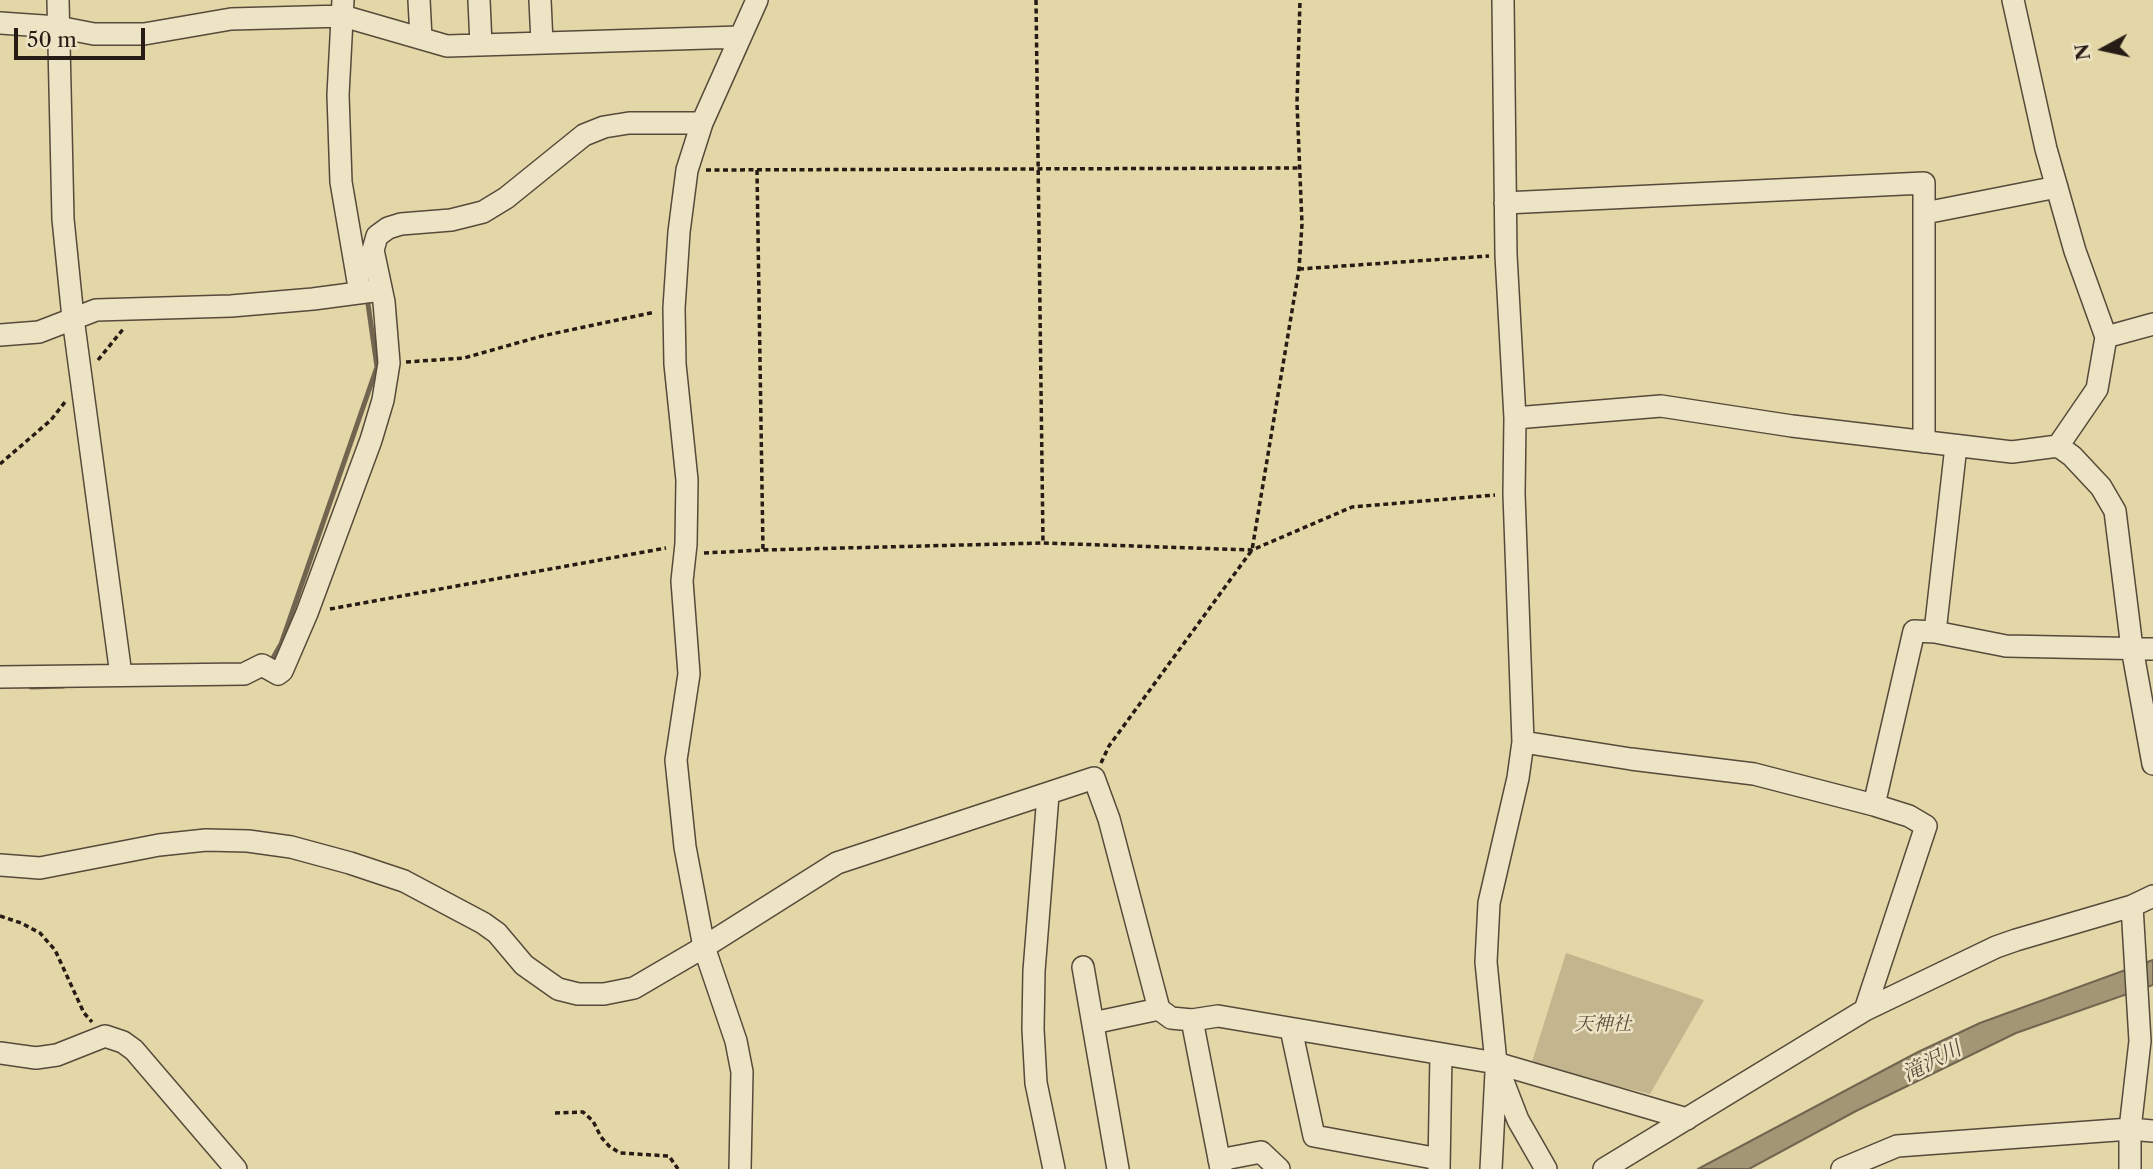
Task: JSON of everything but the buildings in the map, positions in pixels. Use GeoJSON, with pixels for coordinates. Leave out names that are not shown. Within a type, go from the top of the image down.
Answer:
{"type":"FeatureCollection","features":[{"type":"Feature","properties":{"kind":"street"},"geometry":{"type":"LineString","coordinates":[[58,0],[63,219],[121,676]]}},
{"type":"Feature","properties":{"kind":"street"},"geometry":{"type":"LineString","coordinates":[[419,0],[421,38]]}},
{"type":"Feature","properties":{"kind":"street"},"geometry":{"type":"LineString","coordinates":[[479,0],[481,45]]}},
{"type":"Feature","properties":{"kind":"street"},"geometry":{"type":"LineString","coordinates":[[540,0],[542,43]]}},
{"type":"Feature","properties":{"kind":"street"},"geometry":{"type":"LineString","coordinates":[[740,1169],[742,1072],[736,1041],[704,947],[685,847],[676,760],[689,674],[682,580],[687,481],[675,364],[674,308],[687,170],[702,123],[757,0]]}},
{"type":"Feature","properties":{"kind":"street"},"geometry":{"type":"LineString","coordinates":[[1491,1169],[1496,1063],[1486,962],[1489,903],[1518,778],[1522,742],[1514,494],[1515,418],[1506,255],[1503,0]]}},
{"type":"Feature","properties":{"kind":"street"},"geometry":{"type":"LineString","coordinates":[[2013,0],[2057,187],[2075,251],[2106,337],[2097,389],[2058,446]]}},
{"type":"Feature","properties":{"kind":"street"},"geometry":{"type":"LineString","coordinates":[[0,677],[244,674],[268,669],[278,674],[282,671],[307,613],[370,440],[383,400],[389,363],[341,182],[338,95],[346,13]]}},
{"type":"Feature","properties":{"kind":"street"},"geometry":{"type":"LineString","coordinates":[[0,23],[58,27],[94,34],[144,34],[231,19],[346,13],[447,46],[740,37]]}},
{"type":"Feature","properties":{"kind":"street"},"geometry":{"type":"LineString","coordinates":[[369,292],[377,236],[388,228],[401,224],[451,220],[482,212],[506,198],[584,135],[604,127],[629,123],[702,123]]}},
{"type":"Feature","properties":{"kind":"street"},"geometry":{"type":"LineString","coordinates":[[1505,203],[1924,183],[1924,442]]}},
{"type":"Feature","properties":{"kind":"street"},"geometry":{"type":"LineString","coordinates":[[1924,213],[2057,187]]}},
{"type":"Feature","properties":{"kind":"street"},"geometry":{"type":"LineString","coordinates":[[0,335],[39,331],[96,310],[230,306],[369,292]]}},
{"type":"Feature","properties":{"kind":"street"},"geometry":{"type":"LineString","coordinates":[[2106,337],[2153,324]]}},
{"type":"Feature","properties":{"kind":"street"},"geometry":{"type":"LineString","coordinates":[[1515,418],[1661,406],[1792,426],[2012,452],[2058,446],[2073,456],[2094,480],[2115,511],[2143,648],[2153,764]]}},
{"type":"Feature","properties":{"kind":"street"},"geometry":{"type":"LineString","coordinates":[[1935,632],[1955,446]]}},
{"type":"Feature","properties":{"kind":"street"},"geometry":{"type":"LineString","coordinates":[[1874,805],[1914,631],[1935,632],[2006,646],[2143,648]]}},
{"type":"Feature","properties":{"kind":"street"},"geometry":{"type":"LineString","coordinates":[[1522,742],[1754,774],[1874,805],[1909,816],[1926,826],[1865,1010]]}},
{"type":"Feature","properties":{"kind":"street"},"geometry":{"type":"LineString","coordinates":[[0,865],[40,868],[159,845],[206,840],[248,841],[291,847],[404,881],[483,923],[497,933],[524,965],[558,989],[578,994],[604,994],[634,988],[837,863],[1094,778],[1109,819],[1159,1009],[1171,1018],[1192,1020],[1218,1016],[1496,1063],[1687,1119]]}},
{"type":"Feature","properties":{"kind":"street"},"geometry":{"type":"LineString","coordinates":[[1048,794],[1034,971],[1033,1029],[1036,1083],[1054,1169]]}},
{"type":"Feature","properties":{"kind":"street"},"geometry":{"type":"LineString","coordinates":[[1604,1169],[1865,1010],[2016,940],[2133,917],[2153,896]]}},
{"type":"Feature","properties":{"kind":"street"},"geometry":{"type":"LineString","coordinates":[[2130,1169],[2130,1129],[2147,1039],[2139,1019],[2133,917]]}},
{"type":"Feature","properties":{"kind":"street"},"geometry":{"type":"LineString","coordinates":[[1083,967],[1118,1169]]}},
{"type":"Feature","properties":{"kind":"street"},"geometry":{"type":"LineString","coordinates":[[1093,1023],[1159,1009]]}},
{"type":"Feature","properties":{"kind":"street"},"geometry":{"type":"LineString","coordinates":[[1192,1020],[1220,1165],[1261,1152],[1279,1169]]}},
{"type":"Feature","properties":{"kind":"street"},"geometry":{"type":"LineString","coordinates":[[1291,1028],[1314,1136],[1439,1164],[1441,1054]]}},
{"type":"Feature","properties":{"kind":"street"},"geometry":{"type":"LineString","coordinates":[[0,1053],[37,1058],[57,1055],[105,1037],[123,1042],[134,1050],[236,1169]]}},
{"type":"Feature","properties":{"kind":"street"},"geometry":{"type":"LineString","coordinates":[[1496,1063],[1518,1120],[1546,1169]]}},
{"type":"Feature","properties":{"kind":"street"},"geometry":{"type":"LineString","coordinates":[[1842,1169],[1897,1146],[2130,1129],[2153,1131]]}},
{"type":"Feature","properties":{"kind":"path"},"geometry":{"type":"LineString","coordinates":[[1037,0],[1043,543]]}},
{"type":"Feature","properties":{"kind":"path"},"geometry":{"type":"LineString","coordinates":[[1094,778],[1109,746],[1252,550],[1298,269],[1302,224],[1297,103],[1300,0]]}},
{"type":"Feature","properties":{"kind":"path"},"geometry":{"type":"LineString","coordinates":[[687,170],[1299,168]]}},
{"type":"Feature","properties":{"kind":"path"},"geometry":{"type":"LineString","coordinates":[[757,170],[763,550]]}},
{"type":"Feature","properties":{"kind":"path"},"geometry":{"type":"LineString","coordinates":[[1298,269],[1506,255]]}},
{"type":"Feature","properties":{"kind":"path"},"geometry":{"type":"LineString","coordinates":[[389,363],[464,358],[542,336],[674,308]]}},
{"type":"Feature","properties":{"kind":"path"},"geometry":{"type":"LineString","coordinates":[[307,613],[685,549],[763,550],[1043,543],[1252,550],[1352,507],[1514,494]]}},
{"type":"Feature","properties":{"kind":"path"},"geometry":{"type":"LineString","coordinates":[[0,916],[40,933],[55,950],[84,1013],[105,1037]]}},
{"type":"Feature","properties":{"kind":"path"},"geometry":{"type":"LineString","coordinates":[[555,1113],[583,1112],[593,1121],[609,1146],[620,1153],[669,1156],[678,1169]]}},
{"type":"Feature","properties":{"kind":"green space","name":"天神社"},"geometry":{"type":"Polygon","coordinates":[[[1566,953],[1704,1000],[1650,1094],[1531,1065],[1566,953]]]}},
{"type":"Feature","properties":{"kind":"water","name":"滝沢川"},"geometry":{"type":"Polygon","coordinates":[[[2153,960],[2153,985],[2016,1033],[1856,1111],[1749,1169],[1698,1169],[1918,1052],[1980,1023],[2153,960]]]}},
{"type":"Feature","properties":{"kind":"waterway"},"geometry":{"type":"LineString","coordinates":[[270,663],[281,644],[377,367],[367,297]]}},
{"type":"Feature","properties":{"kind":"waterway"},"geometry":{"type":"LineString","coordinates":[[31,687],[63,686]]}}]}
